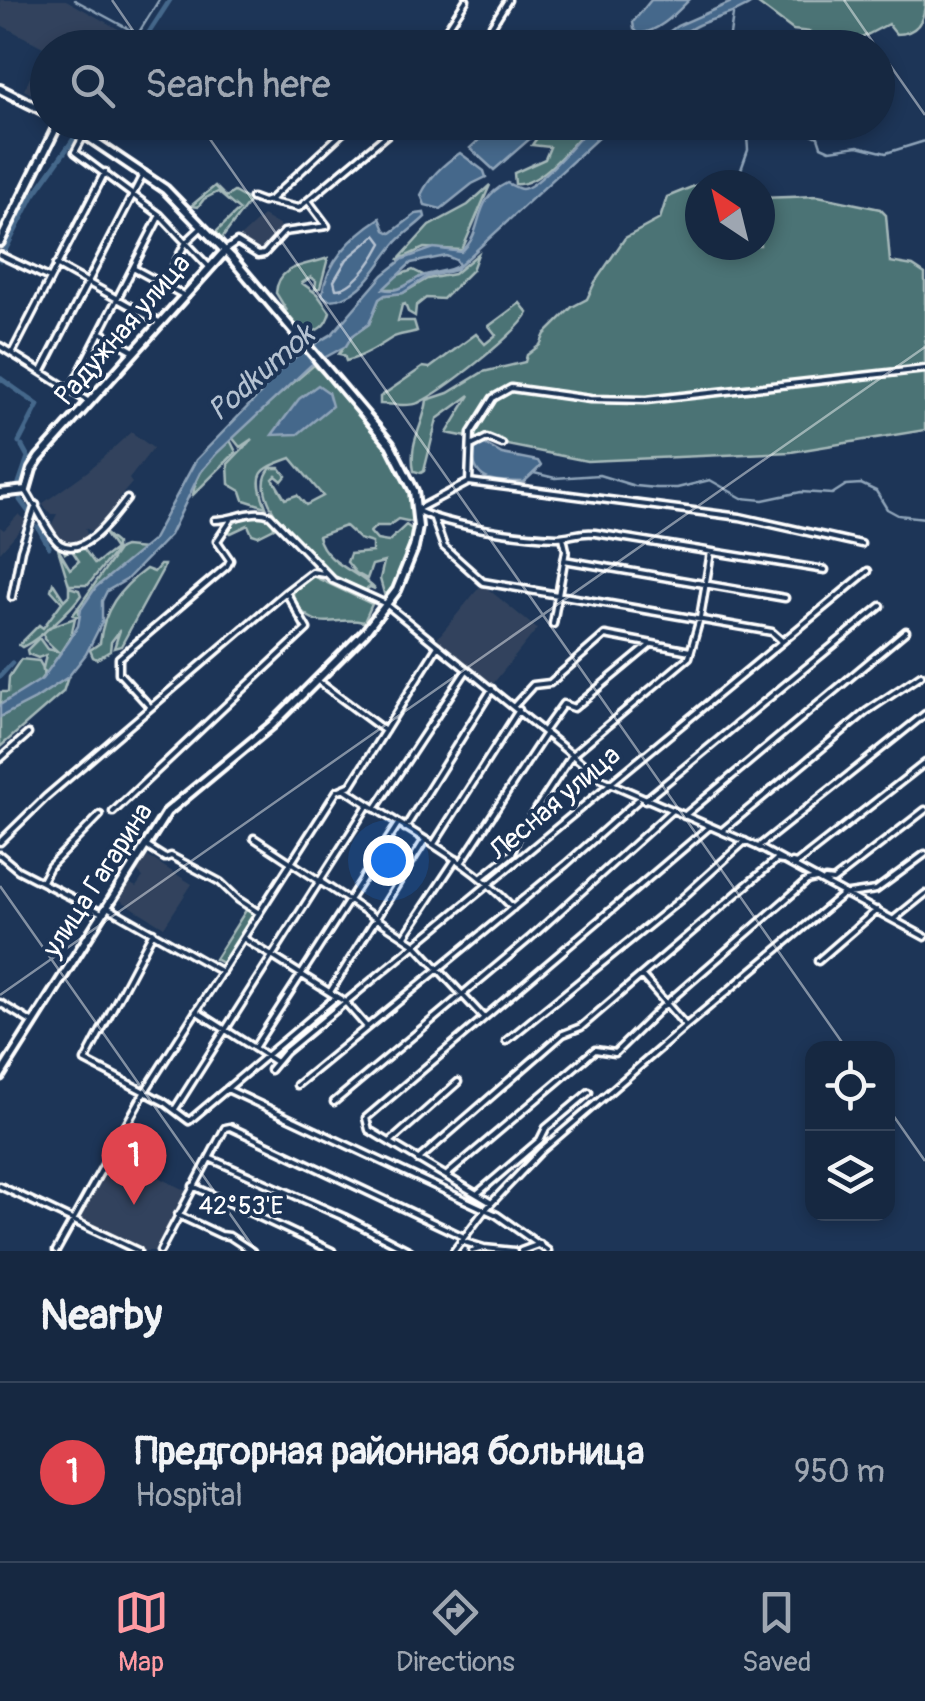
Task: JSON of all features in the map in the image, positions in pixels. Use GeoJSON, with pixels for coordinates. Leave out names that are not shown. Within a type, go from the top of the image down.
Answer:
{"type":"FeatureCollection","features":[{"type":"Feature","properties":{"kind":"street"},"geometry":{"type":"LineString","coordinates":[[447,30],[466,0]]}},
{"type":"Feature","properties":{"kind":"street"},"geometry":{"type":"LineString","coordinates":[[489,30],[508,0]]}},
{"type":"Feature","properties":{"kind":"street"},"geometry":{"type":"LineString","coordinates":[[0,89],[30,104]]}},
{"type":"Feature","properties":{"kind":"street"},"geometry":{"type":"LineString","coordinates":[[0,242],[49,140]]}},
{"type":"Feature","properties":{"kind":"street"},"geometry":{"type":"LineString","coordinates":[[78,140],[75,152],[160,215],[208,266]]}},
{"type":"Feature","properties":{"kind":"street"},"geometry":{"type":"LineString","coordinates":[[94,140],[144,173],[228,254],[390,444],[405,470],[418,510],[434,519],[563,537],[579,531],[824,570]]}},
{"type":"Feature","properties":{"kind":"street"},"geometry":{"type":"LineString","coordinates":[[267,202],[334,140]]}},
{"type":"Feature","properties":{"kind":"street"},"geometry":{"type":"LineString","coordinates":[[252,198],[299,208],[381,140]]}},
{"type":"Feature","properties":{"kind":"street"},"geometry":{"type":"LineString","coordinates":[[12,353],[105,172]]}},
{"type":"Feature","properties":{"kind":"street"},"geometry":{"type":"LineString","coordinates":[[42,371],[144,173]]}},
{"type":"Feature","properties":{"kind":"street"},"geometry":{"type":"LineString","coordinates":[[228,254],[237,242],[258,256],[284,232],[328,226],[309,202]]}},
{"type":"Feature","properties":{"kind":"street"},"geometry":{"type":"LineString","coordinates":[[71,389],[160,215]]}},
{"type":"Feature","properties":{"kind":"street"},"geometry":{"type":"LineString","coordinates":[[164,285],[186,242],[203,226]]}},
{"type":"Feature","properties":{"kind":"street","name":"Радужная улица"},"geometry":{"type":"LineString","coordinates":[[26,490],[36,462],[208,266],[228,254]]}},
{"type":"Feature","properties":{"kind":"street"},"geometry":{"type":"LineString","coordinates":[[2,256],[49,278]]}},
{"type":"Feature","properties":{"kind":"street"},"geometry":{"type":"LineString","coordinates":[[56,266],[159,322]]}},
{"type":"Feature","properties":{"kind":"street"},"geometry":{"type":"LineString","coordinates":[[133,268],[183,295]]}},
{"type":"Feature","properties":{"kind":"street"},"geometry":{"type":"LineString","coordinates":[[100,332],[134,351]]}},
{"type":"Feature","properties":{"kind":"street"},"geometry":{"type":"LineString","coordinates":[[0,346],[90,402]]}},
{"type":"Feature","properties":{"kind":"street"},"geometry":{"type":"LineString","coordinates":[[469,482],[472,432],[492,398],[512,388],[593,400],[646,400],[925,368]]}},
{"type":"Feature","properties":{"kind":"street"},"geometry":{"type":"LineString","coordinates":[[470,447],[487,438],[502,444]]}},
{"type":"Feature","properties":{"kind":"street"},"geometry":{"type":"LineString","coordinates":[[418,510],[469,482],[740,517],[861,544]]}},
{"type":"Feature","properties":{"kind":"street"},"geometry":{"type":"LineString","coordinates":[[0,493],[26,490],[56,540],[67,546],[98,534],[127,498]]}},
{"type":"Feature","properties":{"kind":"street"},"geometry":{"type":"LineString","coordinates":[[12,596],[36,504]]}},
{"type":"Feature","properties":{"kind":"street","name":"улица Гагарина"},"geometry":{"type":"LineString","coordinates":[[0,1076],[167,812],[256,740],[318,681],[397,590],[410,560],[418,510]]}},
{"type":"Feature","properties":{"kind":"street"},"geometry":{"type":"LineString","coordinates":[[215,520],[231,520],[258,511],[270,515],[326,574]]}},
{"type":"Feature","properties":{"kind":"street"},"geometry":{"type":"LineString","coordinates":[[434,519],[444,547],[483,582],[772,632],[781,640]]}},
{"type":"Feature","properties":{"kind":"street"},"geometry":{"type":"LineString","coordinates":[[150,707],[119,674],[118,658],[228,566],[230,560],[217,541],[231,520]]}},
{"type":"Feature","properties":{"kind":"street"},"geometry":{"type":"LineString","coordinates":[[554,624],[567,543],[563,537]]}},
{"type":"Feature","properties":{"kind":"street"},"geometry":{"type":"LineString","coordinates":[[482,877],[512,853],[572,754],[692,652],[711,552]]}},
{"type":"Feature","properties":{"kind":"street"},"geometry":{"type":"LineString","coordinates":[[564,560],[786,598]]}},
{"type":"Feature","properties":{"kind":"street","name":"Лесная улица"},"geometry":{"type":"LineString","coordinates":[[270,1070],[345,1002],[868,570]]}},
{"type":"Feature","properties":{"kind":"street"},"geometry":{"type":"LineString","coordinates":[[0,842],[150,707],[312,572],[326,574],[386,604],[609,784],[758,847],[925,937]]}},
{"type":"Feature","properties":{"kind":"street"},"geometry":{"type":"LineString","coordinates":[[113,812],[307,628],[286,592]]}},
{"type":"Feature","properties":{"kind":"street"},"geometry":{"type":"LineString","coordinates":[[297,1085],[882,606]]}},
{"type":"Feature","properties":{"kind":"street"},"geometry":{"type":"LineString","coordinates":[[684,816],[906,632]]}},
{"type":"Feature","properties":{"kind":"street"},"geometry":{"type":"LineString","coordinates":[[434,844],[533,686],[550,683],[604,634],[692,652]]}},
{"type":"Feature","properties":{"kind":"street"},"geometry":{"type":"LineString","coordinates":[[56,1251],[144,1093],[337,792],[351,785],[438,646]]}},
{"type":"Feature","properties":{"kind":"street"},"geometry":{"type":"LineString","coordinates":[[405,936],[564,704],[574,708],[650,646]]}},
{"type":"Feature","properties":{"kind":"street"},"geometry":{"type":"LineString","coordinates":[[375,809],[467,670]]}},
{"type":"Feature","properties":{"kind":"street"},"geometry":{"type":"LineString","coordinates":[[722,831],[866,711],[922,674]]}},
{"type":"Feature","properties":{"kind":"street"},"geometry":{"type":"LineString","coordinates":[[318,681],[385,731]]}},
{"type":"Feature","properties":{"kind":"street"},"geometry":{"type":"LineString","coordinates":[[404,828],[492,689]]}},
{"type":"Feature","properties":{"kind":"street"},"geometry":{"type":"LineString","coordinates":[[758,847],[925,714]]}},
{"type":"Feature","properties":{"kind":"street"},"geometry":{"type":"LineString","coordinates":[[0,760],[28,734]]}},
{"type":"Feature","properties":{"kind":"street"},"geometry":{"type":"LineString","coordinates":[[418,1160],[563,1034],[581,1028],[776,860],[796,864],[925,764]]}},
{"type":"Feature","properties":{"kind":"street"},"geometry":{"type":"LineString","coordinates":[[344,788],[482,877],[513,908]]}},
{"type":"Feature","properties":{"kind":"street"},"geometry":{"type":"LineString","coordinates":[[175,1109],[368,805]]}},
{"type":"Feature","properties":{"kind":"street"},"geometry":{"type":"LineString","coordinates":[[448,1174],[595,1050],[615,1053],[666,1003],[807,881],[833,881],[925,810]]}},
{"type":"Feature","properties":{"kind":"street"},"geometry":{"type":"LineString","coordinates":[[334,1102],[654,830],[671,811]]}},
{"type":"Feature","properties":{"kind":"street"},"geometry":{"type":"LineString","coordinates":[[42,881],[50,866],[100,815]]}},
{"type":"Feature","properties":{"kind":"street"},"geometry":{"type":"LineString","coordinates":[[254,1048],[398,824]]}},
{"type":"Feature","properties":{"kind":"street"},"geometry":{"type":"LineString","coordinates":[[492,1202],[369,1130],[366,1118],[710,826]]}},
{"type":"Feature","properties":{"kind":"street"},"geometry":{"type":"LineString","coordinates":[[254,838],[416,944],[484,1017]]}},
{"type":"Feature","properties":{"kind":"street"},"geometry":{"type":"LineString","coordinates":[[330,992],[425,840]]}},
{"type":"Feature","properties":{"kind":"street"},"geometry":{"type":"LineString","coordinates":[[506,1041],[680,900],[745,841]]}},
{"type":"Feature","properties":{"kind":"street"},"geometry":{"type":"LineString","coordinates":[[144,845],[220,882],[259,913]]}},
{"type":"Feature","properties":{"kind":"street"},"geometry":{"type":"LineString","coordinates":[[454,1251],[492,1202],[564,1129],[686,1026],[842,896],[876,890],[925,854]]}},
{"type":"Feature","properties":{"kind":"street"},"geometry":{"type":"LineString","coordinates":[[0,856],[18,870],[153,932],[222,972]]}},
{"type":"Feature","properties":{"kind":"street"},"geometry":{"type":"LineString","coordinates":[[894,919],[925,894]]}},
{"type":"Feature","properties":{"kind":"street"},"geometry":{"type":"LineString","coordinates":[[818,961],[877,910]]}},
{"type":"Feature","properties":{"kind":"street"},"geometry":{"type":"LineString","coordinates":[[153,932],[85,1061],[175,1109],[189,1121],[336,996]]}},
{"type":"Feature","properties":{"kind":"street"},"geometry":{"type":"LineString","coordinates":[[243,938],[345,1002],[367,1027]]}},
{"type":"Feature","properties":{"kind":"street"},"geometry":{"type":"LineString","coordinates":[[642,976],[686,1026]]}},
{"type":"Feature","properties":{"kind":"street"},"geometry":{"type":"LineString","coordinates":[[0,1002],[32,1023]]}},
{"type":"Feature","properties":{"kind":"street"},"geometry":{"type":"LineString","coordinates":[[196,1011],[276,1062]]}},
{"type":"Feature","properties":{"kind":"street"},"geometry":{"type":"LineString","coordinates":[[390,1142],[458,1082]]}},
{"type":"Feature","properties":{"kind":"street"},"geometry":{"type":"LineString","coordinates":[[227,1088],[503,1218],[548,1251]]}},
{"type":"Feature","properties":{"kind":"street"},"geometry":{"type":"LineString","coordinates":[[478,1194],[589,1092]]}},
{"type":"Feature","properties":{"kind":"street"},"geometry":{"type":"LineString","coordinates":[[160,1251],[224,1128],[230,1127],[462,1239],[484,1248],[514,1251]]}},
{"type":"Feature","properties":{"kind":"street"},"geometry":{"type":"LineString","coordinates":[[209,1158],[344,1217],[410,1251]]}},
{"type":"Feature","properties":{"kind":"street"},"geometry":{"type":"LineString","coordinates":[[0,1186],[138,1251]]}},
{"type":"Feature","properties":{"kind":"street"},"geometry":{"type":"LineString","coordinates":[[193,1186],[330,1251]]}},
{"type":"Feature","properties":{"kind":"street"},"geometry":{"type":"LineString","coordinates":[[178,1215],[230,1236],[252,1251]]}},
{"type":"Feature","properties":{"kind":"street"},"geometry":{"type":"LineString","coordinates":[[312,1251],[316,1243]]}},
{"type":"Feature","properties":{"kind":"street"},"geometry":{"type":"LineString","coordinates":[[521,1251],[540,1244]]}},
{"type":"Feature","properties":{"kind":"street"},"geometry":{"type":"LineString","coordinates":[[472,1251],[484,1248]]}},
{"type":"Feature","properties":{"kind":"shaded area"},"geometry":{"type":"Polygon","coordinates":[[[0,0],[66,0],[120,30],[30,30],[30,40],[1,25],[0,0]]]}},
{"type":"Feature","properties":{"kind":"shaded area"},"geometry":{"type":"Polygon","coordinates":[[[263,216],[282,227],[258,253],[239,238],[263,216]]]}},
{"type":"Feature","properties":{"kind":"shaded area"},"geometry":{"type":"Polygon","coordinates":[[[131,432],[153,448],[129,479],[132,483],[119,498],[122,501],[95,533],[85,528],[88,537],[62,543],[51,526],[57,514],[51,514],[42,504],[88,471],[131,432]]]}},
{"type":"Feature","properties":{"kind":"shaded area"},"geometry":{"type":"Polygon","coordinates":[[[19,514],[27,522],[0,552],[0,527],[4,530],[19,514]]]}},
{"type":"Feature","properties":{"kind":"shaded area"},"geometry":{"type":"Polygon","coordinates":[[[482,584],[537,629],[492,685],[436,640],[482,584]]]}},
{"type":"Feature","properties":{"kind":"shaded area"},"geometry":{"type":"Polygon","coordinates":[[[147,856],[192,884],[164,927],[120,900],[129,883],[136,887],[143,877],[137,871],[147,856]]]}},
{"type":"Feature","properties":{"kind":"shaded area"},"geometry":{"type":"Polygon","coordinates":[[[112,1153],[188,1192],[158,1251],[145,1251],[79,1217],[112,1153]]]}},
{"type":"Feature","properties":{"kind":"green space"},"geometry":{"type":"Polygon","coordinates":[[[753,0],[925,0],[921,20],[909,32],[896,34],[888,24],[877,30],[793,30],[753,0]]]}},
{"type":"Feature","properties":{"kind":"green space"},"geometry":{"type":"Polygon","coordinates":[[[536,140],[577,140],[546,171],[515,184],[514,173],[545,159],[550,147],[532,145],[536,140]]]}},
{"type":"Feature","properties":{"kind":"green space"},"geometry":{"type":"Polygon","coordinates":[[[490,185],[462,250],[424,248],[398,260],[429,226],[468,205],[490,185]]]}},
{"type":"Feature","properties":{"kind":"green space"},"geometry":{"type":"Polygon","coordinates":[[[215,186],[226,197],[234,192],[250,201],[220,241],[217,231],[239,210],[218,192],[198,207],[191,206],[215,186]]]}},
{"type":"Feature","properties":{"kind":"green space"},"geometry":{"type":"Polygon","coordinates":[[[685,190],[685,260],[775,260],[775,197],[818,196],[880,209],[886,215],[890,262],[913,266],[925,274],[925,430],[791,452],[587,461],[447,433],[470,395],[437,419],[424,471],[414,471],[413,451],[427,400],[448,393],[483,372],[525,362],[545,334],[572,307],[587,299],[625,238],[660,219],[667,197],[685,190]]]}},
{"type":"Feature","properties":{"kind":"green space"},"geometry":{"type":"Polygon","coordinates":[[[478,254],[472,270],[443,299],[426,298],[416,306],[415,316],[402,305],[398,321],[414,321],[417,331],[394,337],[346,361],[339,354],[352,336],[369,324],[379,299],[403,293],[427,279],[454,274],[478,254]]]}},
{"type":"Feature","properties":{"kind":"green space"},"geometry":{"type":"Polygon","coordinates":[[[328,258],[320,288],[315,289],[316,281],[311,277],[302,283],[317,294],[330,312],[323,326],[303,336],[270,297],[287,311],[276,293],[282,276],[294,268],[328,258]]]}},
{"type":"Feature","properties":{"kind":"green space"},"geometry":{"type":"Polygon","coordinates":[[[413,270],[423,275],[402,289],[383,289],[395,276],[413,270]]]}},
{"type":"Feature","properties":{"kind":"green space"},"geometry":{"type":"Polygon","coordinates":[[[520,303],[528,313],[521,323],[460,375],[418,403],[380,404],[380,397],[423,367],[430,368],[476,334],[485,344],[496,335],[489,326],[520,303]]]}},
{"type":"Feature","properties":{"kind":"green space"},"geometry":{"type":"Polygon","coordinates":[[[314,365],[380,435],[405,478],[412,522],[398,519],[370,532],[377,540],[388,542],[406,525],[413,530],[405,566],[385,597],[380,579],[384,562],[372,565],[367,579],[347,562],[350,554],[372,552],[372,543],[359,539],[345,526],[318,536],[327,554],[375,589],[370,587],[363,592],[327,573],[281,524],[266,493],[265,480],[271,468],[280,468],[286,476],[282,481],[276,476],[273,479],[285,499],[297,495],[306,505],[323,496],[291,458],[272,465],[262,473],[260,486],[266,507],[244,500],[241,491],[229,484],[228,464],[252,439],[240,447],[231,436],[314,365]]]}},
{"type":"Feature","properties":{"kind":"green space"},"geometry":{"type":"Polygon","coordinates":[[[230,440],[236,452],[193,495],[206,464],[230,440]]]}},
{"type":"Feature","properties":{"kind":"green space"},"geometry":{"type":"Polygon","coordinates":[[[253,514],[273,519],[274,528],[258,536],[252,534],[248,525],[228,531],[231,524],[253,514]]]}},
{"type":"Feature","properties":{"kind":"green space"},"geometry":{"type":"Polygon","coordinates":[[[104,533],[116,543],[116,550],[88,585],[69,585],[58,549],[70,569],[79,561],[71,549],[65,553],[63,547],[81,545],[95,564],[115,549],[104,533]]]}},
{"type":"Feature","properties":{"kind":"green space"},"geometry":{"type":"Polygon","coordinates":[[[119,549],[144,549],[96,587],[78,608],[80,617],[73,615],[119,549]]]}},
{"type":"Feature","properties":{"kind":"green space"},"geometry":{"type":"Polygon","coordinates":[[[164,565],[163,569],[121,646],[114,648],[120,630],[110,651],[97,659],[93,657],[90,650],[100,643],[114,601],[137,576],[146,569],[154,572],[164,565]]]}},
{"type":"Feature","properties":{"kind":"green space"},"geometry":{"type":"Polygon","coordinates":[[[313,576],[372,604],[364,622],[318,621],[301,611],[292,600],[294,589],[313,576]]]}},
{"type":"Feature","properties":{"kind":"green space"},"geometry":{"type":"Polygon","coordinates":[[[53,583],[64,600],[69,587],[79,590],[81,595],[53,624],[22,647],[19,645],[39,625],[43,628],[62,602],[51,590],[53,583]]]}},
{"type":"Feature","properties":{"kind":"green space"},"geometry":{"type":"Polygon","coordinates":[[[75,618],[71,636],[47,673],[43,670],[37,684],[0,705],[1,692],[8,692],[9,677],[21,659],[39,661],[43,668],[46,655],[38,658],[27,650],[39,638],[47,649],[57,651],[44,639],[44,633],[49,627],[75,618]]]}},
{"type":"Feature","properties":{"kind":"green space"},"geometry":{"type":"Polygon","coordinates":[[[68,677],[63,692],[0,747],[0,717],[68,677]]]}},
{"type":"Feature","properties":{"kind":"green space"},"geometry":{"type":"Polygon","coordinates":[[[246,910],[256,915],[224,964],[215,959],[246,910]]]}},
{"type":"Feature","properties":{"kind":"water"},"geometry":{"type":"Polygon","coordinates":[[[651,0],[689,0],[651,30],[635,30],[633,22],[651,0]]]}},
{"type":"Feature","properties":{"kind":"water"},"geometry":{"type":"Polygon","coordinates":[[[736,0],[756,0],[690,30],[671,30],[736,0]]]}},
{"type":"Feature","properties":{"kind":"water"},"geometry":{"type":"Polygon","coordinates":[[[479,140],[528,140],[494,170],[470,148],[479,140]]]}},
{"type":"Feature","properties":{"kind":"water"},"geometry":{"type":"Polygon","coordinates":[[[577,140],[596,140],[455,270],[427,277],[403,293],[379,299],[369,324],[352,336],[346,346],[311,365],[217,453],[200,473],[170,535],[126,580],[107,591],[102,601],[102,622],[86,654],[68,677],[0,717],[0,705],[42,679],[78,626],[81,609],[96,587],[152,541],[196,460],[260,394],[270,378],[300,353],[332,334],[383,275],[403,259],[434,248],[461,252],[474,235],[483,207],[495,190],[507,183],[520,189],[529,187],[577,140]],[[446,256],[411,263],[383,289],[398,289],[425,275],[459,265],[446,256]]]}},
{"type":"Feature","properties":{"kind":"water"},"geometry":{"type":"Polygon","coordinates":[[[460,153],[484,171],[486,177],[441,209],[425,205],[421,195],[428,182],[460,153]]]}},
{"type":"Feature","properties":{"kind":"water"},"geometry":{"type":"Polygon","coordinates":[[[424,213],[425,217],[398,241],[359,288],[340,299],[329,300],[322,295],[335,261],[360,233],[380,218],[385,230],[391,233],[416,214],[424,213]]]}},
{"type":"Feature","properties":{"kind":"water"},"geometry":{"type":"Polygon","coordinates":[[[318,385],[328,392],[332,406],[298,434],[272,435],[299,399],[318,385]]]}},
{"type":"Feature","properties":{"kind":"water"},"geometry":{"type":"Polygon","coordinates":[[[483,443],[502,454],[538,461],[541,466],[524,482],[488,479],[474,462],[473,451],[483,443]]]}},
{"type":"Feature","properties":{"kind":"waterway"},"geometry":{"type":"LineString","coordinates":[[75,0],[131,30]]}},
{"type":"Feature","properties":{"kind":"waterway"},"geometry":{"type":"LineString","coordinates":[[140,30],[159,0]]}},
{"type":"Feature","properties":{"kind":"waterway"},"geometry":{"type":"LineString","coordinates":[[151,30],[170,0]]}},
{"type":"Feature","properties":{"kind":"waterway"},"geometry":{"type":"LineString","coordinates":[[731,30],[733,15]]}},
{"type":"Feature","properties":{"kind":"waterway"},"geometry":{"type":"LineString","coordinates":[[0,260],[33,196],[73,140]]}},
{"type":"Feature","properties":{"kind":"waterway"},"geometry":{"type":"LineString","coordinates":[[741,170],[747,140]]}},
{"type":"Feature","properties":{"kind":"waterway"},"geometry":{"type":"LineString","coordinates":[[819,140],[821,146],[830,150],[858,146],[886,153],[925,141]]}},
{"type":"Feature","properties":{"kind":"waterway"},"geometry":{"type":"LineString","coordinates":[[0,378],[38,405],[19,442]]}},
{"type":"Feature","properties":{"kind":"waterway"},"geometry":{"type":"LineString","coordinates":[[18,486],[28,457],[22,446]]}},
{"type":"Feature","properties":{"kind":"waterway"},"geometry":{"type":"LineString","coordinates":[[534,473],[555,478],[599,475],[656,488],[677,488],[710,480],[742,498],[763,500],[801,492],[832,494],[846,485],[861,484],[876,491],[887,509],[898,515],[925,518]]}},
{"type":"Feature","properties":{"kind":"waterway"},"geometry":{"type":"LineString","coordinates":[[20,500],[28,511]]}},
{"type":"Feature","properties":{"kind":"waterway"},"geometry":{"type":"LineString","coordinates":[[38,527],[49,547]]}},
{"type":"Feature","properties":{"kind":"waterway"},"geometry":{"type":"LineString","coordinates":[[0,676],[12,663]]}},
{"type":"Feature","properties":{"kind":"place","name":"Предгорная районная больница"},"geometry":{"type":"Point","coordinates":[134,1205]}},
{"type":"Feature","properties":{"kind":"water label","name":"Podkumok"},"geometry":{"type":"Point","coordinates":[261,373]}}]}
